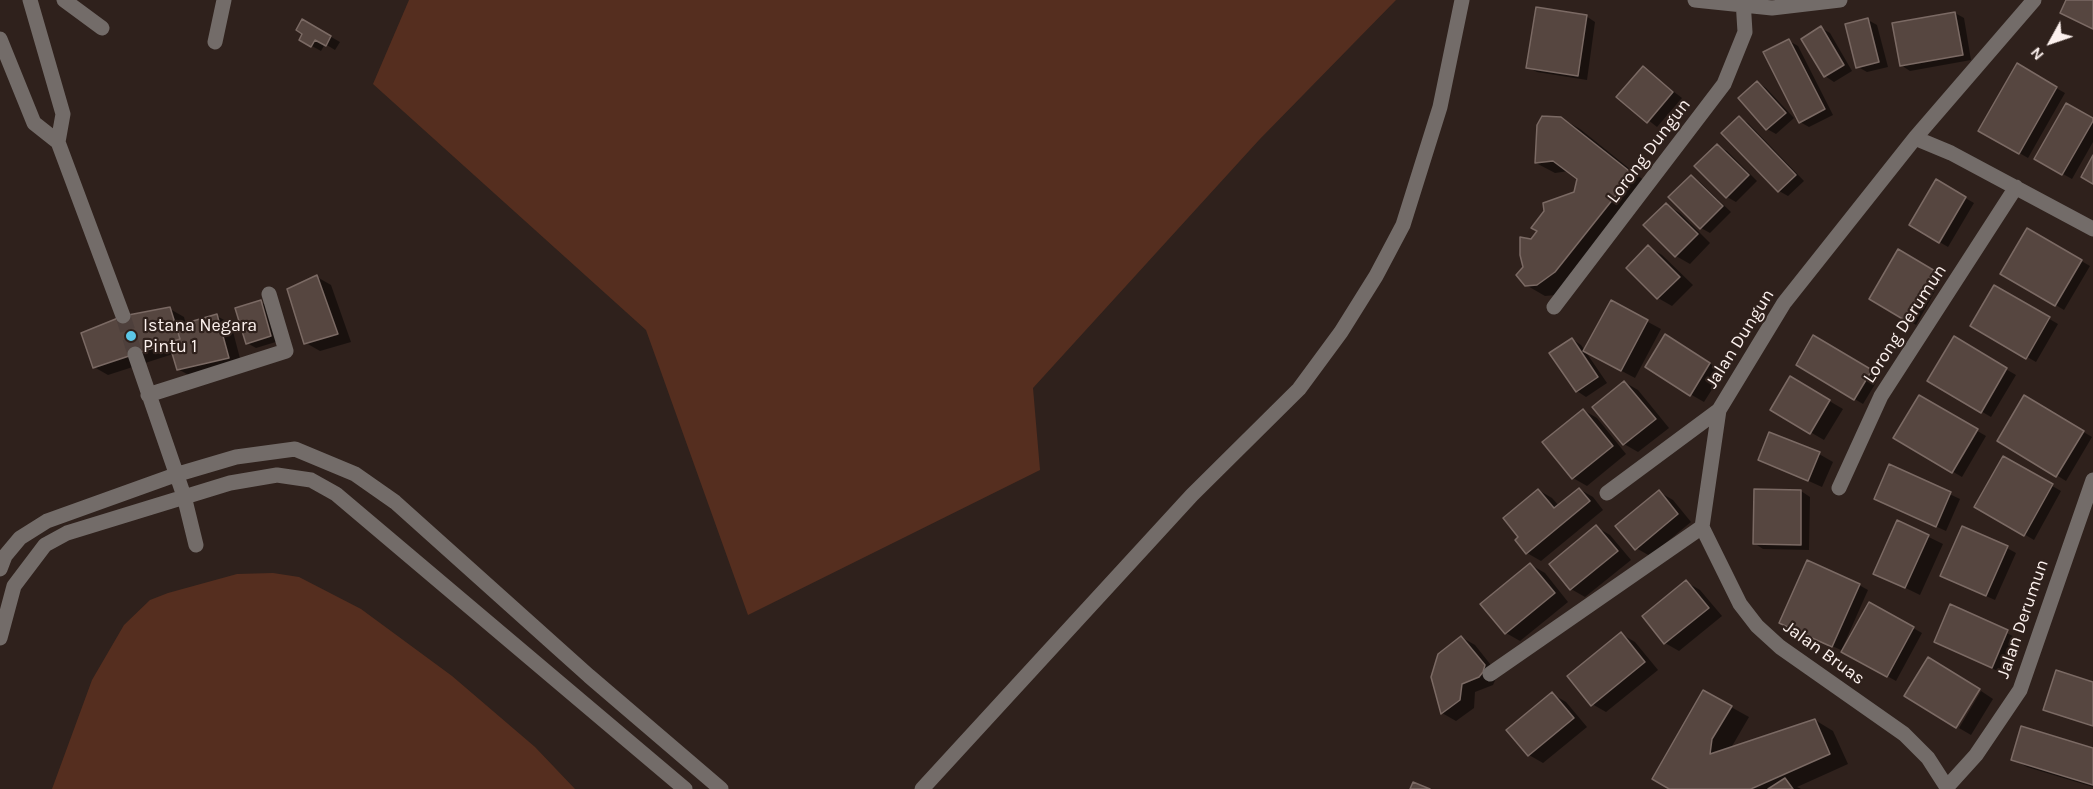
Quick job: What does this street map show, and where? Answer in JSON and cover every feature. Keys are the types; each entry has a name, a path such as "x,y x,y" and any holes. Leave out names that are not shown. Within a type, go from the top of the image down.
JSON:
{"street":[{"path":"30,0 63,114 58,142 123,316"},
{"path":"64,0 102,28"},
{"path":"215,42 224,0"},
{"path":"922,789 1192,495 1299,389 1341,332 1376,276 1403,225 1440,107 1462,0"},
{"path":"1695,0 1744,3 1772,8 1840,0"},
{"name":"Jalan Dungun","path":"1702,527 1719,410 1784,303 1916,138 2034,0"},
{"name":"Lorong Dungun","path":"1554,307 1724,84 1745,32 1744,3"},
{"path":"0,39 34,123 58,142"},
{"path":"1916,138 2016,187 2093,229"},
{"name":"Lorong Derumun","path":"1839,488 1881,396 2016,187"},
{"path":"148,396 286,351 268,294"},
{"path":"135,354 184,496 196,545"},
{"path":"1607,493 1719,410"},
{"path":"0,568 5,556 20,538 47,521 175,475 236,457 295,449 355,474 395,502 589,676 721,789"},
{"path":"0,638 14,586 45,545 67,533 230,483 277,475 311,480 336,494 685,789"},
{"name":"Jalan Derumun","path":"1948,788 1976,755 2020,690 2093,480"},
{"path":"1490,674 1702,527"},
{"name":"Jalan Bruas","path":"1702,527 1740,604 1757,626 1780,647 1904,734 1928,758 1948,788"}],"shaded area":[{"path":"409,0 1396,0 1259,140 1033,388 1040,470 748,615 646,330 373,84"},
{"path":"273,573 299,577 361,609 452,676 535,747 575,789 52,789 92,680 124,625 150,600 168,593 237,574"}],"building":[{"path":"2066,0 2093,0 2093,29 2060,13"},
{"path":"1536,7 1587,15 1578,76 1526,68"},
{"path":"1955,12 1963,55 1900,66 1892,23"},
{"path":"1868,18 1879,62 1856,68 1845,24"},
{"path":"302,19 331,36 326,46 315,40 311,47 299,40 302,34 296,30"},
{"path":"1821,26 1844,65 1824,77 1801,39"},
{"path":"1789,39 1825,109 1799,123 1763,52"},
{"path":"2017,63 2057,87 2019,154 1978,131"},
{"path":"1643,66 1673,92 1647,123 1616,97"},
{"path":"1757,81 1786,113 1766,130 1738,98"},
{"path":"2066,103 2093,118 2093,121 2062,175 2034,159"},
{"path":"1542,116 1561,117 1633,174 1555,272 1537,285 1525,286 1516,275 1523,267 1520,237 1531,239 1537,231 1531,228 1544,211 1543,203 1574,192 1577,179 1553,161 1535,163 1537,125"},
{"path":"1739,116 1796,175 1778,192 1721,133"},
{"path":"1717,144 1749,175 1726,198 1694,166"},
{"path":"2093,155 2093,184 2081,177"},
{"path":"1691,175 1723,206 1700,229 1668,197"},
{"path":"1936,179 1966,197 1939,243 1909,225"},
{"path":"1666,203 1698,234 1675,257 1643,225"},
{"path":"2027,228 2082,260 2055,306 2000,274"},
{"path":"1648,245 1680,277 1657,299 1626,268"},
{"path":"1898,249 1935,271 1906,321 1869,299"},
{"path":"317,275 338,334 304,344 287,289"},
{"path":"1994,285 2050,317 2026,359 1970,326"},
{"path":"261,300 271,336 246,344 235,308"},
{"path":"1611,300 1648,320 1621,371 1583,351"},
{"name":"Istana Negara Pintu 1","path":"170,307 180,339 93,368 81,333 123,316"},
{"path":"217,314 229,358 177,370 169,343 180,339 176,326"},
{"path":"1665,334 1710,363 1690,396 1645,367"},
{"path":"1813,335 1872,370 1854,400 1796,365"},
{"path":"1954,336 2007,368 1981,413 1927,381"},
{"path":"1572,338 1598,377 1576,392 1549,353"},
{"path":"1790,376 1830,400 1810,434 1770,410"},
{"path":"1624,381 1656,419 1623,445 1592,407"},
{"path":"1919,395 1978,429 1952,473 1893,438"},
{"path":"2024,395 2084,431 2056,477 1997,441"},
{"path":"1583,409 1613,446 1572,479 1542,442"},
{"path":"1769,432 1820,452 1808,481 1758,460"},
{"path":"2003,456 2053,484 2024,536 1974,507"},
{"path":"1889,464 1951,492 1936,527 1874,499"},
{"path":"1579,488 1590,501 1526,554 1515,540 1518,537 1503,518 1538,489 1554,508"},
{"path":"1754,489 1801,490 1801,545 1753,544"},
{"path":"1659,490 1678,514 1635,550 1615,526"},
{"path":"1897,520 1929,535 1905,588 1873,574"},
{"path":"1596,525 1618,551 1570,590 1549,564"},
{"path":"1962,526 2008,546 1986,596 1940,576"},
{"path":"1807,560 1860,584 1832,647 1779,623"},
{"path":"1530,563 1555,593 1505,634 1480,604"},
{"path":"1686,580 1709,608 1664,644 1642,616"},
{"path":"1869,602 1914,627 1887,677 1841,652"},
{"path":"1950,604 2008,630 1992,668 1934,642"},
{"path":"1621,632 1645,662 1591,706 1567,676"},
{"path":"1461,636 1485,665 1479,677 1462,684 1460,700 1441,714 1431,677 1438,654"},
{"path":"1928,657 1980,689 1956,728 1904,696"},
{"path":"2056,670 2093,682 2093,726 2043,710"},
{"path":"1703,690 1732,706 1712,739 1710,754 1815,719 1830,754 1751,789 1669,789 1652,779"},
{"path":"1552,692 1574,718 1528,756 1506,730"},
{"path":"2021,726 2093,748 2093,785 2011,760"},
{"path":"1785,778 1793,789 1768,789"},
{"path":"1413,782 1430,789 1410,789"}],"tunnel":[{"path":"123,316 135,354"}],"place":[{"name":"Istana Negara Pintu 1","path":"131,336"}]}
